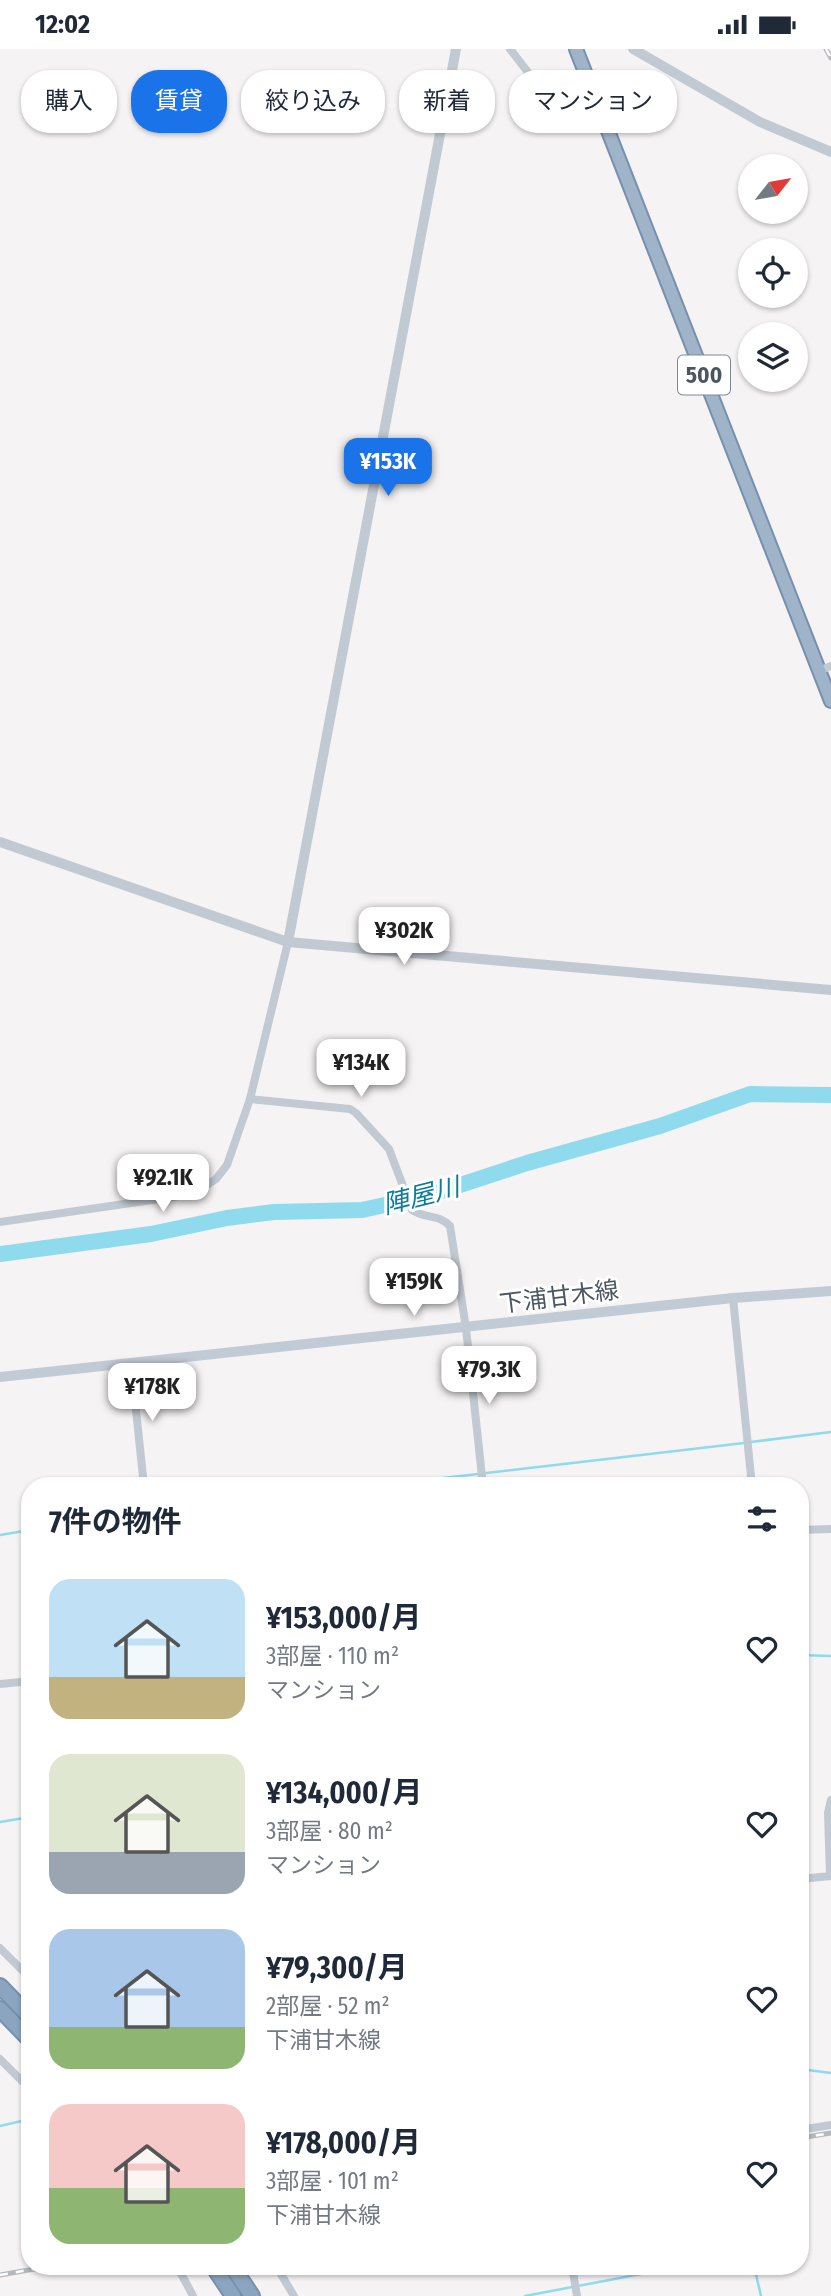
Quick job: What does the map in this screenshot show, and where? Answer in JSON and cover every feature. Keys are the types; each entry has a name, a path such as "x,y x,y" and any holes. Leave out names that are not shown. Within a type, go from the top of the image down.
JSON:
{"highway":[{"name":"500","path":"576,49 583,70"},
{"name":"500","path":"607,133 825,668 831,701"},
{"path":"0,1986 21,2008"},
{"path":"0,2009 21,2031"},
{"path":"219,2275 233,2296"},
{"path":"238,2275 252,2296"}],"main road":[{"name":"下浦甘木線","path":"0,1377 733,1298 831,1291"}],"street":[{"path":"0,1222 193,1194 216,1179 227,1165 250,1099 288,942 456,49"},
{"path":"510,49 526,70"},
{"path":"633,49 760,122 831,152"},
{"path":"0,842 288,942 831,990"},
{"path":"250,1099 350,1109 389,1150 412,1210 421,1216 440,1217 450,1226 466,1328 482,1477"},
{"path":"733,1298 751,1477"},
{"path":"131,1363 143,1477"},
{"path":"809,1530 831,1529"},
{"path":"0,1684 21,1682"},
{"path":"809,1878 831,1876 828,1814 831,1800"},
{"path":"0,1948 21,1969"},
{"path":"0,2059 21,2080"},
{"path":"809,2129 831,2125"},
{"path":"182,2275 193,2296"},
{"path":"282,2275 295,2296"},
{"path":"573,2275 576,2296"}],"waterway":[{"name":"陣屋川","path":"0,1254 151,1234 227,1218 274,1212 362,1210 430,1195 527,1163 660,1126 750,1094 831,1095"},
{"path":"751,1442 831,1432"},
{"path":"451,1477 744,1443"},
{"path":"0,1535 21,1532"},
{"path":"809,1655 831,1656"},
{"path":"0,1822 21,1818"},
{"path":"809,2070 831,2073"},
{"path":"0,2126 21,2121"},
{"path":"525,2296 636,2275"},
{"path":"756,2275 761,2296"}],"railway":[{"path":"826,49 831,58"},
{"path":"809,2137 831,2133"},
{"path":"0,2275 21,2271"}]}
